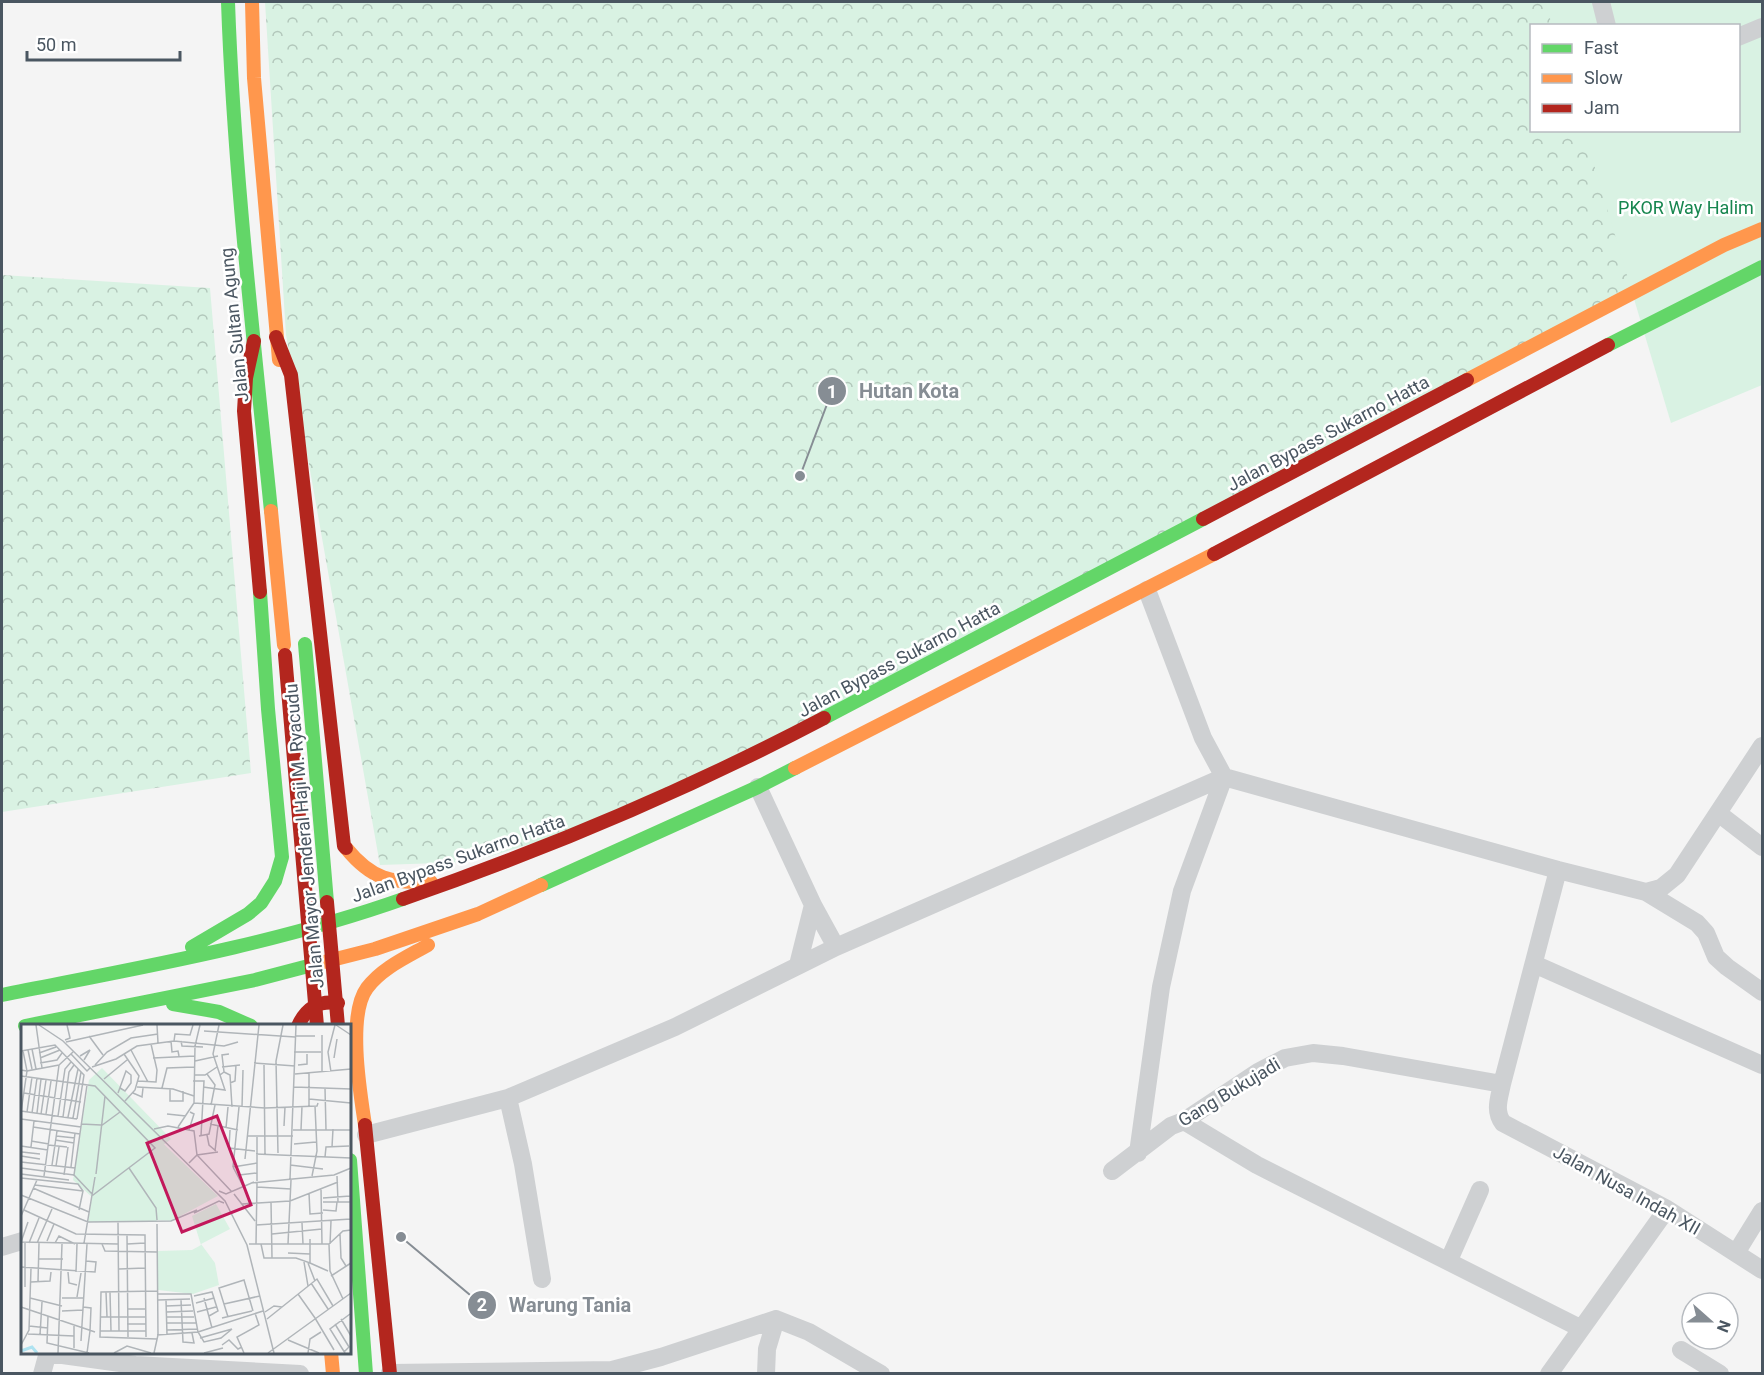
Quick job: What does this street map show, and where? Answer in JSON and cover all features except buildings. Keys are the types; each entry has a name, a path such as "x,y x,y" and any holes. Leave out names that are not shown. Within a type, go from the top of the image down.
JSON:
{"main road":[{"name":"Jalan Sultan Agung","path":"228,2 231,87 284,645"},
{"path":"252,2 254,78 297,549"},
{"name":"Jalan Bypass Sukarno Hatta","path":"35,1024 255,980 375,949 478,914 758,787 1048,621 1713,250 1762,229"},
{"name":"Jalan Bypass Sukarno Hatta","path":"2,995 247,945 335,921 451,881 596,826 1048,621 1148,590 1606,346 1762,267"},
{"path":"276,337 291,375 345,871"},
{"path":"161,963 219,932 255,908 271,889 282,857 244,411 246,378 254,341"},
{"name":"Jalan Mayor Jenderal Haji M. Ryacudu","path":"304,638 338,1024"},
{"name":"Jalan Mayor Jenderal Haji M. Ryacudu","path":"284,645 317,1024"},
{"path":"344,846 357,864 381,879 411,883 451,881"},
{"path":"282,857 294,882 306,894 323,896 338,888"},
{"path":"390,1373 366,1135 357,1028 358,1007 370,983 390,968 478,914"},
{"path":"299,1024 304,1014 312,1006 331,1001 346,1009 357,1028"},
{"path":"141,1003 207,1009 247,1024"},
{"path":"351,1172 366,1374"},
{"path":"331,1354 333,1374"},
{"path":"343,1354 345,1374"}],"street":[{"path":"1601,2 1606,24"},
{"path":"1740,36 1762,27"},
{"path":"1138,1153 1161,987 1182,891 1224,777 1203,738 1148,590"},
{"path":"1646,892 1661,888 1677,875 1762,746"},
{"path":"366,1135 508,1098 675,1027 836,947 1224,777 1558,870 1646,892 1697,923 1706,933 1716,957 1762,992"},
{"path":"758,787 813,905 836,947"},
{"path":"1718,813 1762,847"},
{"path":"1502,1084 1558,870"},
{"path":"798,965 813,905"},
{"path":"1534,964 1762,1065"},
{"name":"Gang Bukujadi","path":"1112,1171 1171,1126 1184,1121 1258,1072 1285,1058 1312,1053 1343,1056 1502,1084"},
{"name":"Jalan Nusa Indah XII","path":"1502,1084 1497,1109 1498,1116 1503,1123 1667,1209 1762,1270"},
{"path":"508,1098 524,1164 542,1279"},
{"path":"1184,1121 1257,1165 1580,1328"},
{"path":"1449,1260 1480,1190"},
{"path":"1549,1374 1667,1209"},
{"path":"1736,1253 1762,1211"},
{"path":"2,1247 21,1241"},
{"path":"390,1373 612,1372 776,1319 809,1332 881,1374"},
{"path":"766,1374 767,1349 776,1319"},
{"path":"1683,1351 1720,1374"},
{"path":"42,1374 48,1354"},
{"path":"55,1354 135,1365 300,1374"}],"green space":[{"path":"265,2 1605,2 1612,24 1530,24 1530,132 1740,132 1740,25 1762,13 1762,231 629,814 471,862 380,865 286,335"},
{"name":"PKOR Way Halim","path":"1545,2 1762,2 1762,385 1671,423 1584,132 1740,132 1740,24 1552,24"},
{"path":"2,275 210,288 251,773 2,812"}],"traffic: fast":[{"path":"228,2 240,193 271,511"},
{"path":"1608,345 1762,267"},
{"path":"824,718 1203,519"},
{"path":"192,947 248,914 261,903 275,881 282,857 260,592"},
{"path":"305,644 327,902"},
{"path":"541,885 795,768"},
{"path":"2,995 154,965 255,942 304,930 403,899"},
{"path":"35,1024 255,980 316,964"},
{"path":"173,1004 219,1012 246,1024"},
{"path":"351,1173 366,1374"}],"traffic: slow":[{"path":"252,2 254,78 279,360"},
{"path":"1467,380 1724,245 1762,229"},
{"path":"271,511 284,645"},
{"path":"795,768 1214,554"},
{"path":"346,848 365,867 383,877 404,882 431,882"},
{"path":"316,964 375,949 478,914 541,885"},
{"path":"365,1125 356,1035 361,1000 367,988 380,975 395,963 428,945"},
{"path":"331,1354 333,1374"}],"traffic: jam":[{"path":"276,337 291,375 346,848"},
{"path":"254,341 246,378 244,411 260,592"},
{"path":"1214,554 1608,345"},
{"path":"1203,519 1467,380"},
{"path":"285,655 317,1024"},
{"path":"403,899 511,860 617,816 722,769 824,718"},
{"path":"327,902 338,1024"},
{"path":"299,1024 313,1007 324,1003 338,1003"},
{"path":"365,1125 390,1374"}],"place":[{"name":"Hutan Kota","path":"800,476"},
{"name":"Warung Tania","path":"401,1237"}]}
